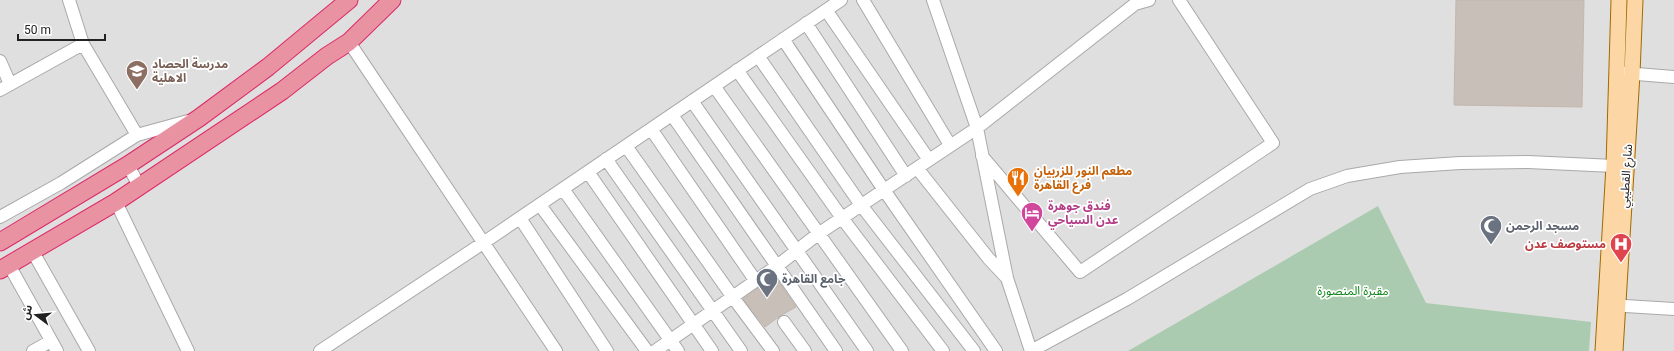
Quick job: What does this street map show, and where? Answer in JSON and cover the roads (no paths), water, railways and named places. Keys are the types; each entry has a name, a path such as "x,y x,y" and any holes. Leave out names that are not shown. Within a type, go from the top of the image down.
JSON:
{"highway":[{"path":"0,242 128,165 199,118 268,67 349,0"},
{"path":"4,268 116,202 282,91 327,56 349,42 392,0"}],"main road":[{"name":"شارع القطيبي","path":"1615,351 1612,305 1619,0"},
{"name":"شارع القطيبي","path":"1603,351 1612,305 1632,74 1635,0"}],"street":[{"path":"69,0 83,44 137,135"},
{"path":"320,351 540,205 841,0"},
{"path":"863,0 950,145"},
{"path":"932,0 977,128 1007,278 1031,351 1127,299 1310,189 1347,176 1400,167 1460,163 1528,162 1614,166"},
{"path":"655,351 777,266 818,234 977,128 1135,4 1149,0"},
{"path":"982,156 1080,272 1273,143 1180,0"},
{"path":"826,10 929,160"},
{"path":"806,23 906,176"},
{"path":"783,39 884,190 996,351"},
{"path":"349,42 556,351"},
{"path":"0,61 5,87 83,44"},
{"path":"758,56 861,205 974,351"},
{"path":"737,70 842,218 943,351"},
{"path":"1617,73 1674,77"},
{"path":"714,86 902,351"},
{"path":"692,101 867,351"},
{"path":"672,114 836,351"},
{"path":"0,217 61,183 137,135 199,118"},
{"path":"651,129 756,280"},
{"path":"626,146 732,296 773,351"},
{"path":"606,160 741,351"},
{"path":"128,165 139,186"},
{"path":"917,168 989,259 1007,278"},
{"path":"588,172 712,351"},
{"path":"563,189 678,351"},
{"path":"116,202 188,351"},
{"path":"540,205 647,351"},
{"path":"520,218 608,351"},
{"path":"33,252 89,351"},
{"path":"4,268 54,346 33,351"},
{"path":"1612,305 1674,309"},
{"path":"784,322 805,351"}],"place":[{"name":"مدرسة الحصاد الاهلية","path":"137,90"},
{"name":"مطعم النور للزربيان فرع القاهرة","path":"1018,198"},
{"name":"فندق جوهرة عدن السياحي","path":"1032,232"},
{"name":"مسجد الرحمن","path":"1491,246"},
{"name":"مستوصف عدن","path":"1621,264"},
{"name":"جامع القاهرة","path":"767,298"}],"park label":[{"name":"مقبرة المنصورة","path":"1353,291"}]}
